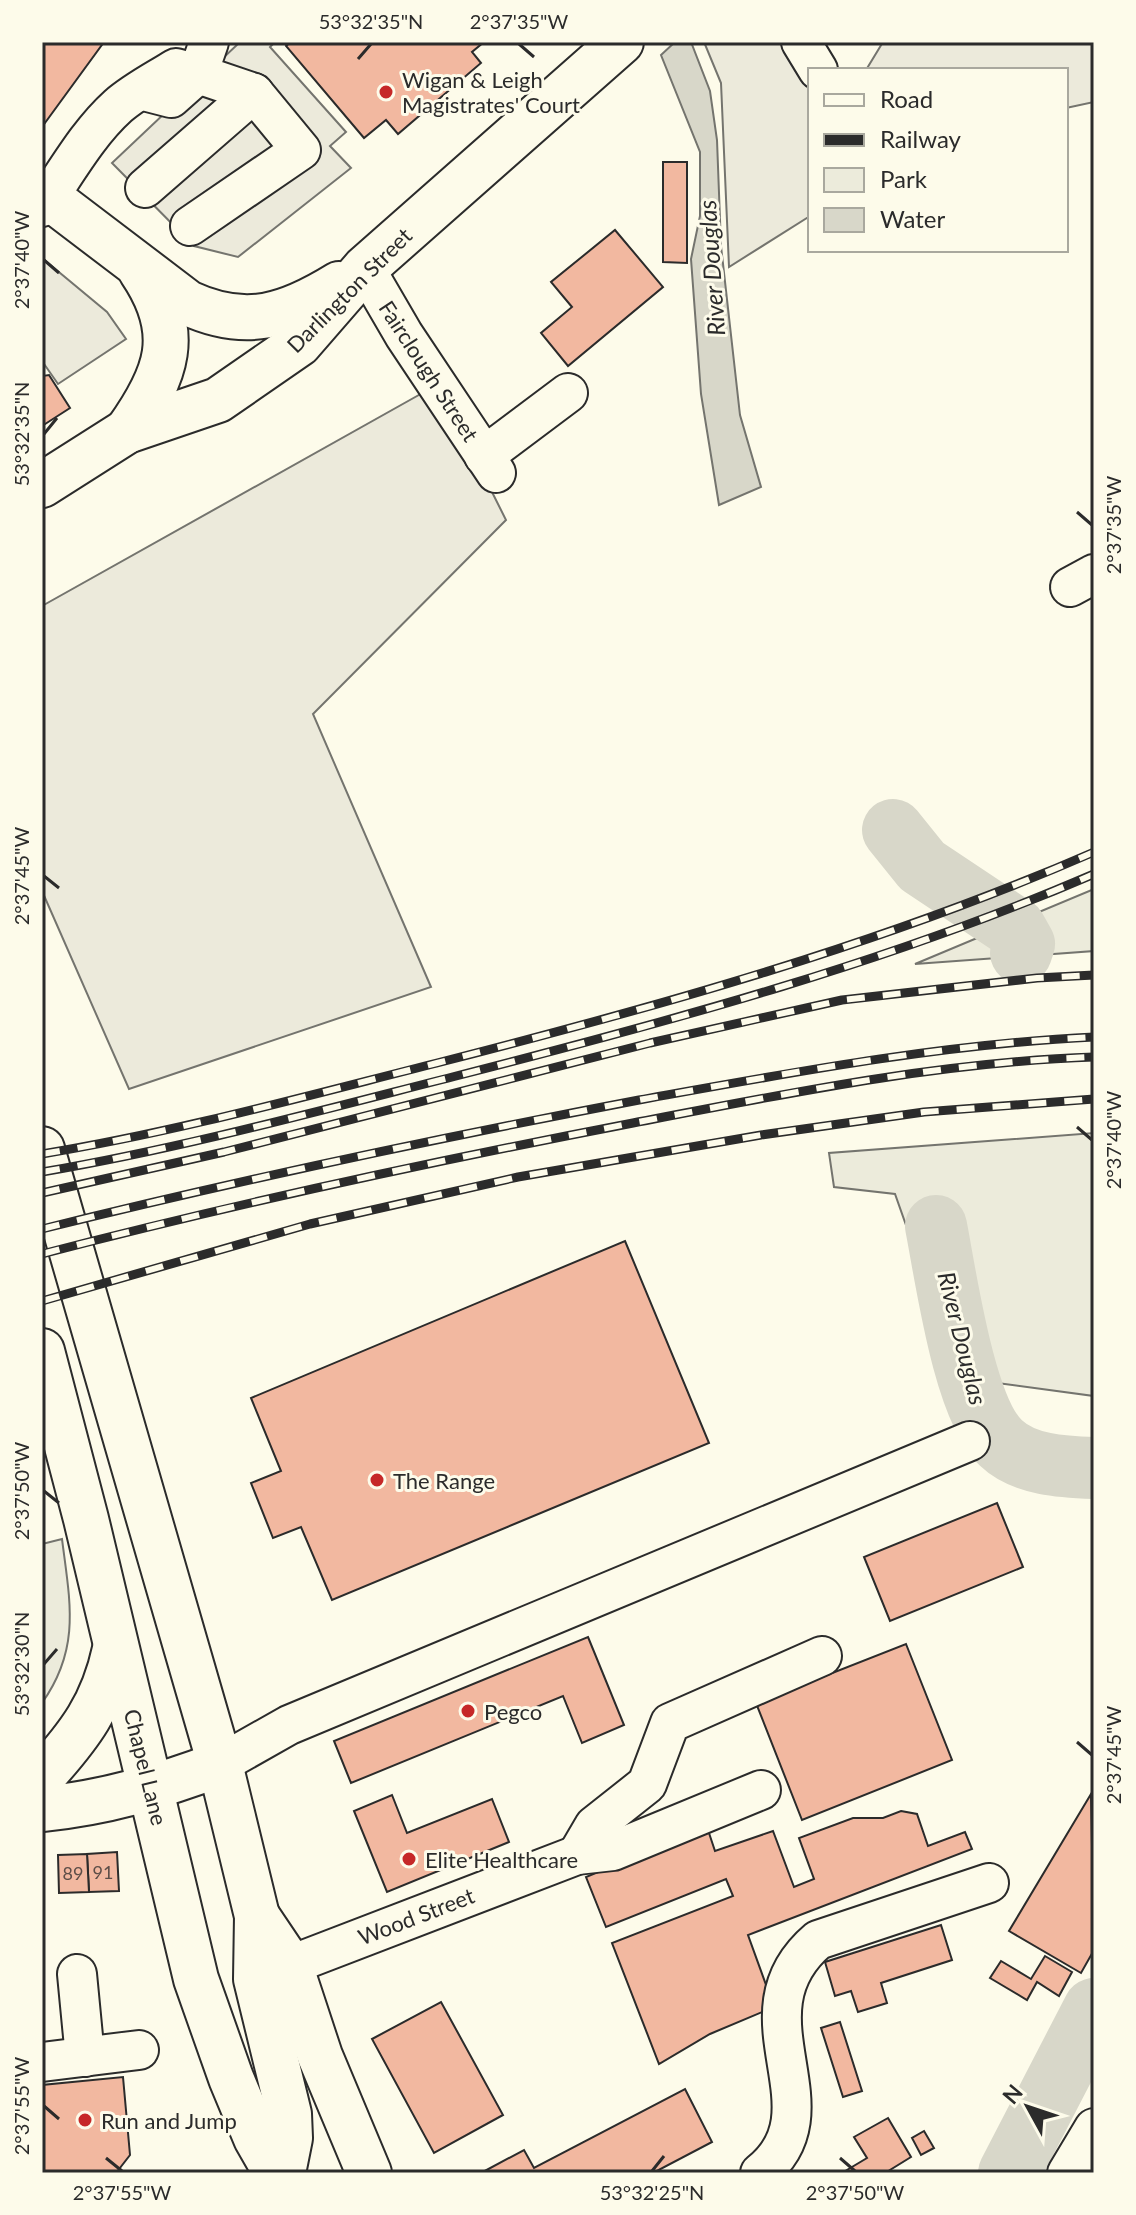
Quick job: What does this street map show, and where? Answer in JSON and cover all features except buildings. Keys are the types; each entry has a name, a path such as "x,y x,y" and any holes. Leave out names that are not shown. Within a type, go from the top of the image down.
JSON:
{"highway":[{"name":"Darlington Street","path":"42,485 127,431 218,400 299,344 365,268 621,42"},
{"path":"44,199 133,259 188,303 233,319 282,312 314,300 365,268"},
{"path":"127,431 152,396 167,353 161,308 133,259"},
{"path":"42,1149 220,1764 273,1972 289,2114 290,2138 283,2173"},
{"name":"Chapel Lane","path":"42,1351 208,2018 256,2138 276,2173"},
{"path":"42,1777 72,1743 98,1706 115,1648"},
{"path":"42,1809 96,1804 152,1789 220,1764"},
{"path":"273,1972 320,2056 369,2173"}],"street":[{"path":"44,199 118,106 176,68 204,58 254,93 301,150 190,226"},
{"path":"145,188 254,93"},
{"name":"Fairclough Street","path":"365,268 404,335 490,464 568,393"},
{"path":"220,1764 289,1725 970,1441"},
{"path":"577,1855 594,1826 647,1784 670,1723 822,1656"},
{"name":"Wood Street","path":"273,1972 577,1855 613,1851 761,1790"},
{"path":"760,2173 779,2154 793,2120 780,2013 791,1970 818,1940 989,1883"},
{"path":"77,1974 85,2057"},
{"path":"42,2062 139,2050"},
{"path":"1067,2173 1094,2128"}],"green space":[{"path":"1094,889 1094,951 915,964"},
{"path":"1094,1133 1094,1396 960,1378 895,1194 834,1187 829,1153"},
{"path":"62,1539 68,1583 68,1644 63,1663 42,1703 42,1544"}],"shaded area":[{"path":"240,42 275,42 270,47 346,132 330,146 351,168 238,257 194,246 112,163"},
{"path":"704,42 790,42 808,71 808,217 729,267 721,83"},
{"path":"883,42 1094,42 1094,102 1068,108 1068,68 867,68"},
{"path":"42,258 107,312 126,339 58,384 42,361"},
{"path":"426,391 489,486 506,520 313,714 431,987 129,1089 42,891 42,606"}],"water":[{"path":"675,42 691,42 710,91 717,140 721,246 740,415 761,487 719,505 701,394 691,259 700,216 700,152 661,55"}],"waterway":[{"name":"River Douglas","path":"893,830 922,866 1015,928 1024,944 1021,953"},
{"name":"River Douglas","path":"936,1226 958,1341 988,1426 1001,1443 1021,1456 1057,1465 1094,1468"},
{"name":"River Douglas","path":"1009,2173 1094,2009"}],"railway":[{"path":"42,1154 241,1113 687,995 770,971 934,916 1094,852"},
{"path":"42,1172 252,1128 701,1010 939,935 1094,874"},
{"path":"42,1193 224,1152 650,1043 842,1000 1037,978 1094,975"},
{"path":"42,1229 339,1160 639,1100 923,1053 1094,1037"},
{"path":"42,1254 336,1184 747,1101 920,1072 1094,1057"},
{"path":"42,1301 310,1224 518,1177 761,1135 924,1112 1094,1099"}],"place":[{"name":"Wigan & Leigh Magistrates' Court","path":"386,92"},
{"name":"The Range","path":"377,1480"},
{"name":"Pegco","path":"468,1711"},
{"name":"Elite Healthcare","path":"409,1859"},
{"name":"Run and Jump","path":"85,2120"}]}
